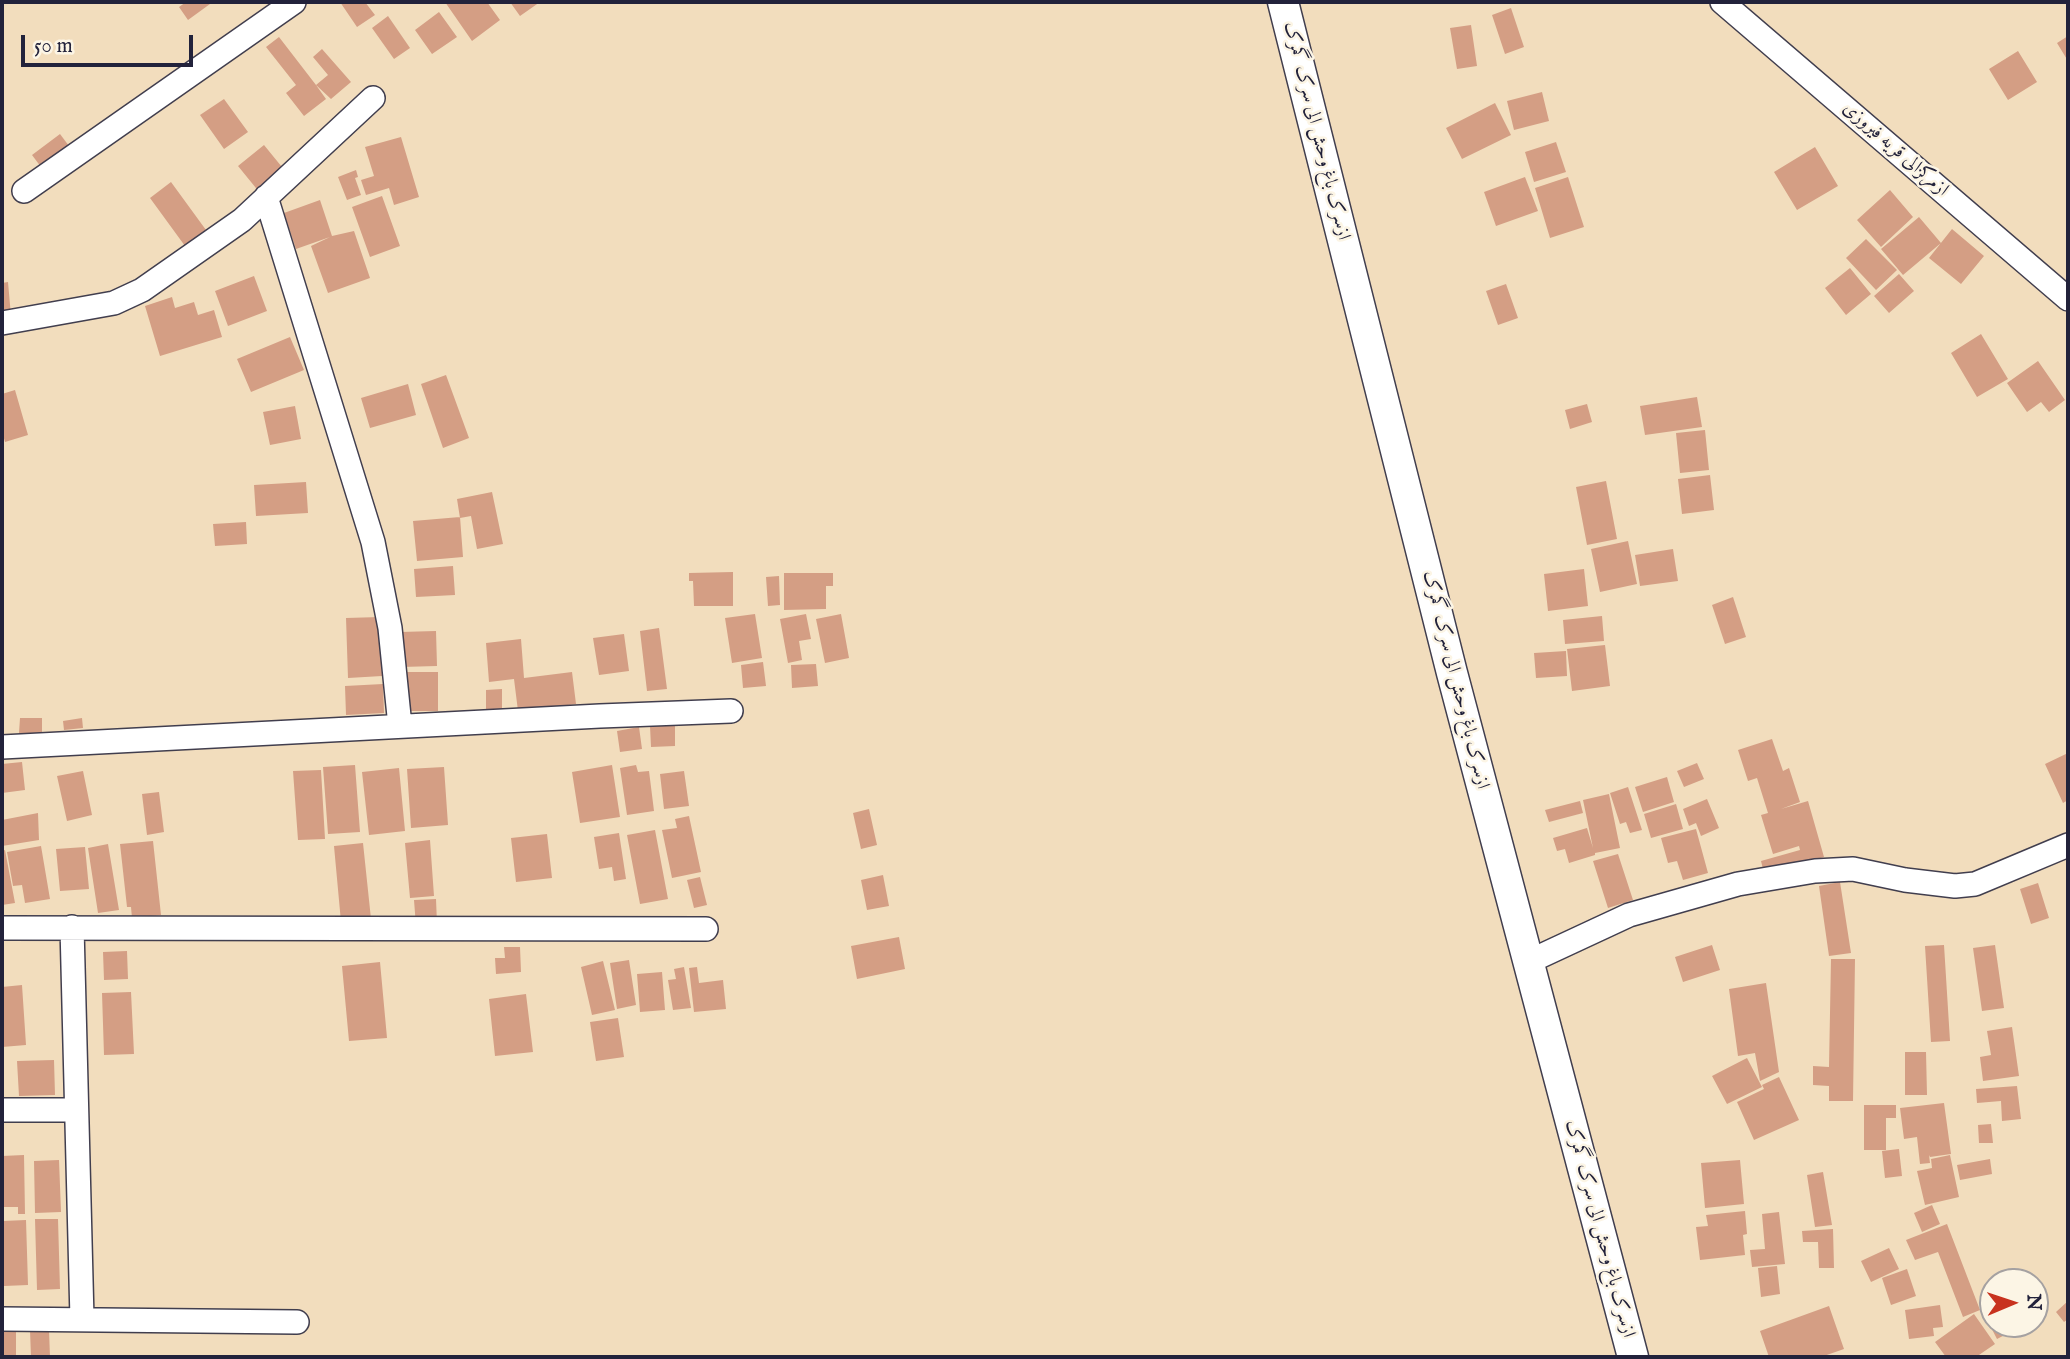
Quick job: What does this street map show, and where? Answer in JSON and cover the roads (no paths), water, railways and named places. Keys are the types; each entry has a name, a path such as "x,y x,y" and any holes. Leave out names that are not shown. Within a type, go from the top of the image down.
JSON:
{"main road":[{"name":"ازسرک باغ وحش الی سرک گمرک","path":"1283,2 1452,673 1633,1357"}],"street":[{"path":"24,191 295,2"},
{"name":"ازمرکزالی قریه فیروزی","path":"1722,2 2068,299"},
{"path":"2,323 114,303 142,290 242,220 373,98"},
{"path":"266,197 373,542 390,628 400,726"},
{"path":"2,747 731,711"},
{"path":"1528,962 1629,915 1738,884 1815,871 1853,869 1905,880 1955,886 1975,884 2068,845"},
{"path":"72,927 82,1319"},
{"path":"2,928 706,929"},
{"path":"2,1110 76,1110"},
{"path":"2,1319 296,1322"}]}
